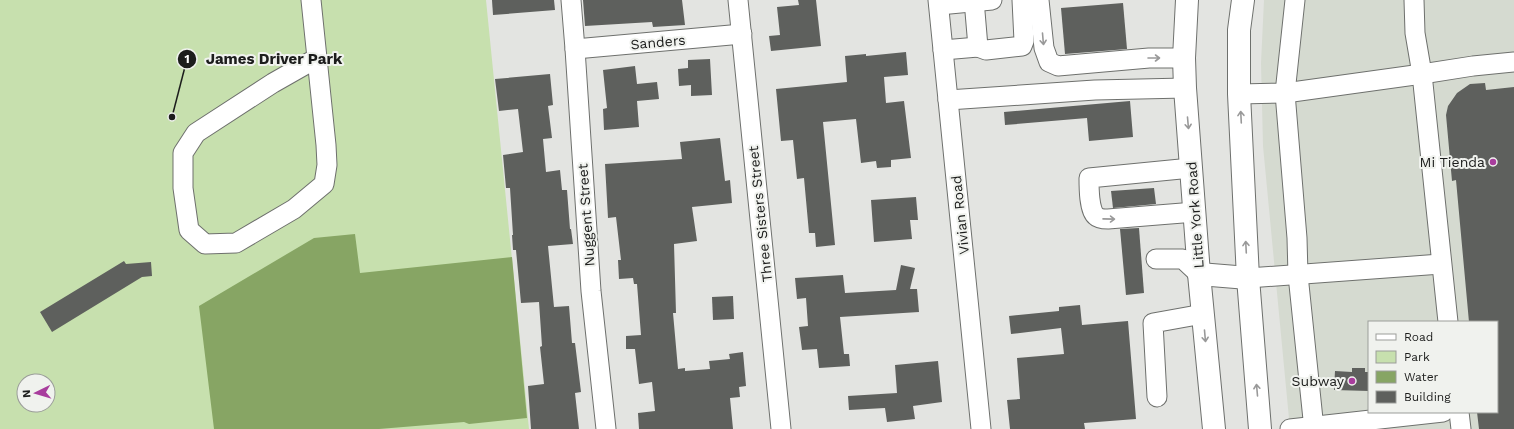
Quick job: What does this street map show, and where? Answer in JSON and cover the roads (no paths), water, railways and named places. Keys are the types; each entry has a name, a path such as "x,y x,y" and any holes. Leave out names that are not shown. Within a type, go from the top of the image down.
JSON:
{"main road":[{"name":"Little York Road","path":"1187,0 1184,58 1185,88 1199,274 1214,429"},
{"path":"1243,0 1240,30 1240,94 1248,278 1260,429"},
{"path":"1199,274 1248,278"}],"street":[{"path":"311,0 317,58 328,165 324,184 294,209 236,243 205,244 189,230 183,188 183,153 196,133 273,83 317,58"},
{"name":"Nuggent Street","path":"571,0 592,291 606,429"},
{"name":"Three Sisters Street","path":"738,0 781,429"},
{"path":"939,2 980,0 978,47"},
{"path":"943,50 978,47 986,50 1022,46 1024,41 1022,0"},
{"path":"1039,0 1044,48 1049,62 1058,66 1149,58 1184,58"},
{"path":"1295,0 1285,92 1296,224 1298,275 1314,428"},
{"path":"1414,0 1415,33 1422,74 1448,321"},
{"name":"Vivian Road","path":"939,2 981,429"},
{"name":"Sanders","path":"575,49 742,34"},
{"path":"1240,94 1285,92 1473,66 1514,62"},
{"path":"948,100 1094,90 1185,88"},
{"path":"1191,168 1088,178 1092,211 1095,216 1100,218 1108,219 1195,212"},
{"path":"1156,259 1183,259 1199,274"},
{"path":"1248,278 1441,264"},
{"path":"1157,396 1153,323 1203,314"},
{"path":"1290,429 1314,428 1435,413"},
{"path":"1459,413 1461,429"}],"water":[{"path":"355,234 360,273 512,257 527,418 469,424 464,422 379,429 214,429 199,306 314,238"}],"place":[{"name":"James Driver Park","path":"172,117"},
{"name":"Mi Tienda","path":"1493,162"},
{"name":"Subway","path":"1352,381"}]}
